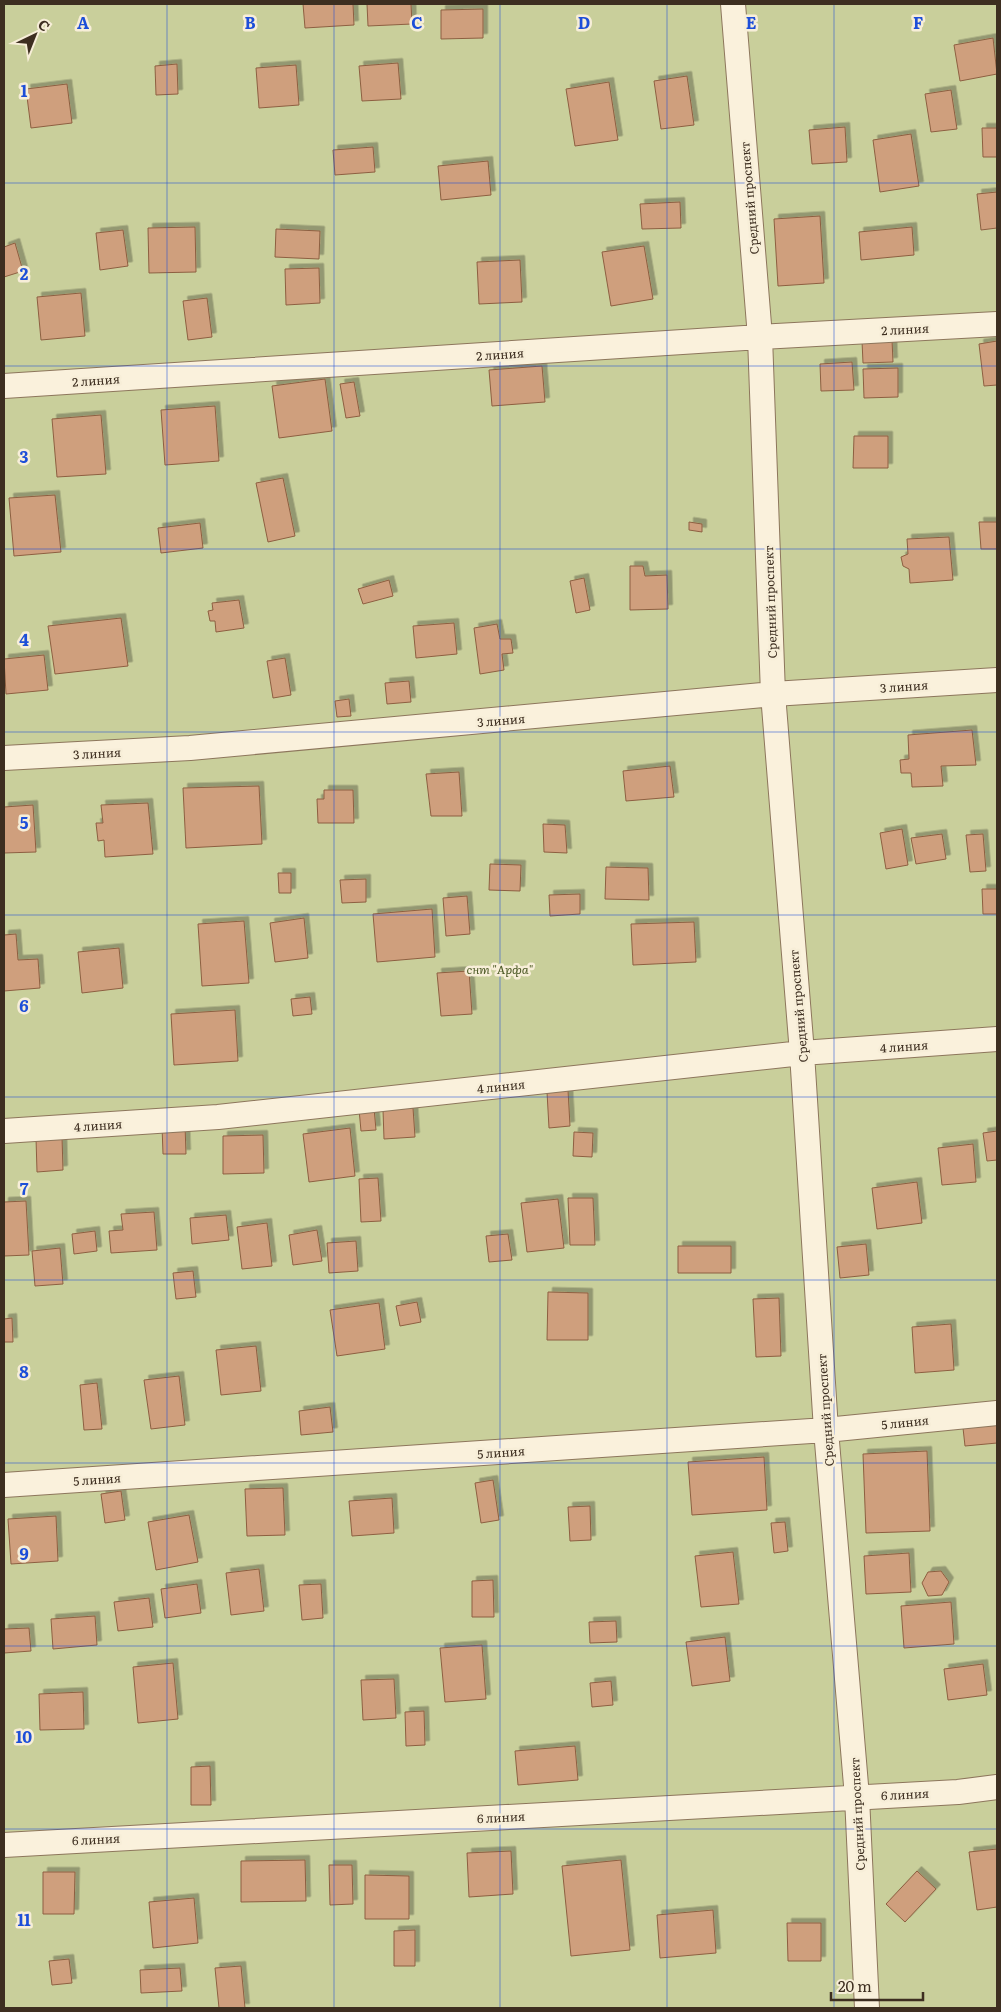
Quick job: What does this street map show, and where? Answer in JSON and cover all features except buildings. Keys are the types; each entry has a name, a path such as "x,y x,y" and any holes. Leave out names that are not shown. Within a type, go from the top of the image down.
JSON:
{"street":[{"name":"Средний проспект","path":"733,4 760,337 773,694 802,1053 826,1430 857,1797 867,2008"},
{"name":"2 линия","path":"4,386 760,337 997,324"},
{"name":"3 линия","path":"4,758 190,748 773,694 997,680"},
{"name":"4 линия","path":"4,1131 218,1117 802,1053 997,1040"},
{"name":"5 линия","path":"4,1485 826,1430 997,1413"},
{"name":"6 линия","path":"4,1845 958,1792 997,1787"}],"green space":[{"name":"снт \"Арфа\"","path":"4,4 997,4 997,2008 4,2008"}]}
